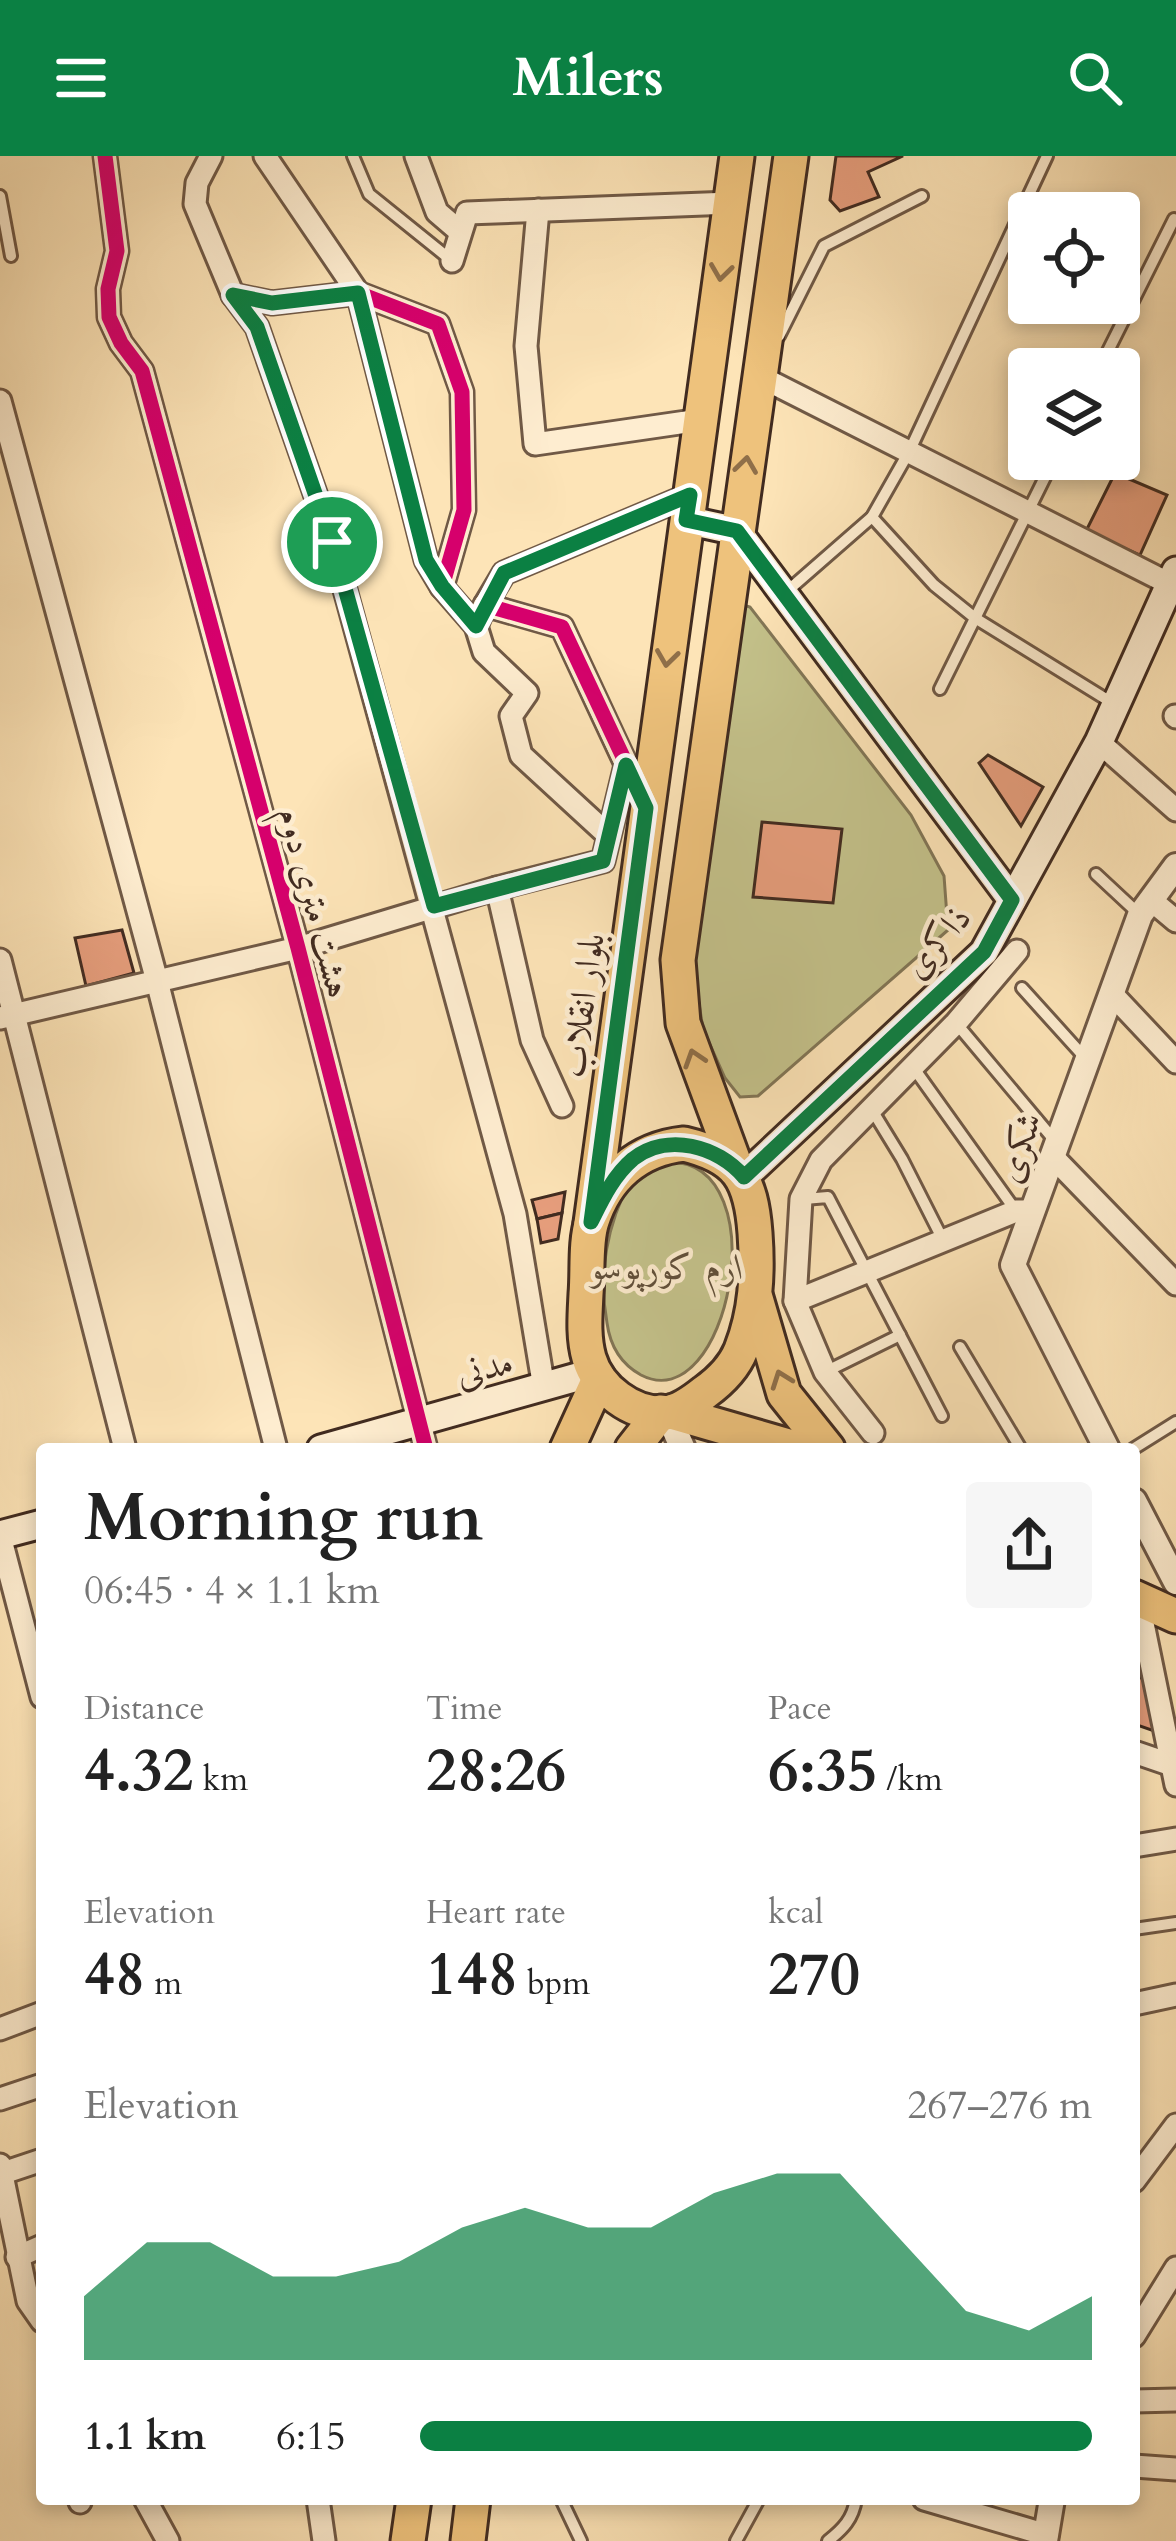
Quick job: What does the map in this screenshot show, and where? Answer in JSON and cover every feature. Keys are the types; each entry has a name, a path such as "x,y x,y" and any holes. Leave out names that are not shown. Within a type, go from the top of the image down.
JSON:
{"main road":[{"name":"بلوار انقلاب","path":"591,1222 737,156"},
{"path":"791,156 678,960 683,1023 754,1213 756,1298 784,1394 823,1443"},
{"path":"688,507 737,531 1012,900"},
{"name":"ذاکری","path":"740,1172 984,952 1100,742 1173,578"},
{"path":"740,1172 706,1149 683,1144 658,1147 635,1158 611,1183 591,1222 586,1338 597,1376 616,1398 639,1409 777,1443"},
{"path":"638,1443 666,1412 718,1383 740,1355 756,1298"},
{"path":"569,1443 597,1376"},
{"name":"مدنی","path":"368,1443 423,1436 544,1388 597,1376"},
{"path":"0,1535 36,1526"},
{"path":"1140,1600 1176,1616"},
{"path":"408,2541 413,2505"},
{"path":"468,2541 472,2505"}],"street":[{"name":"هشت متری دوم","path":"105,156 117,251 108,289 110,316 121,343 142,371 298,948 423,1436"},
{"path":"211,156 197,183 195,204 233,295 257,327 332,542 515,1214 544,1388"},
{"path":"265,156 358,293 426,560 442,586 481,616 562,627 646,808"},
{"path":"421,157 437,212 458,230"},
{"path":"452,261 466,213 731,202"},
{"path":"538,211 526,346 535,444 700,420"},
{"path":"233,295 272,303 358,293 438,324 462,392 464,510 442,586"},
{"path":"759,376 1173,578"},
{"path":"0,401 157,981 274,1443"},
{"path":"608,835 521,755 512,716 527,693 484,652 481,616 504,573 688,507"},
{"path":"1100,742 1176,810"},
{"path":"7,1017 298,948 603,861 626,765"},
{"name":"شکری","path":"1104,1443 1013,1264 1024,1211 1054,1150 1111,993 1146,908 1176,866"},
{"path":"497,888 532,1040 562,1106"},
{"path":"1146,908 1176,921"},
{"path":"873,1433 825,1372 795,1301 801,1199 821,1160 956,1024 1016,951"},
{"path":"0,960 7,1017 123,1443"},
{"path":"1111,993 1176,1062"},
{"path":"1054,1150 1176,1284"},
{"path":"795,1301 1024,1211"},
{"path":"666,1412 680,1443"},
{"path":"1140,1513 1176,1582"},
{"path":"0,1535 36,1674"},
{"path":"1140,1617 1174,1775"},
{"path":"1140,1755 1174,1775"},
{"path":"1140,1845 1176,1840"},
{"path":"1140,2003 1176,1995"},
{"path":"0,2029 36,2015"},
{"path":"0,2099 36,2087"},
{"path":"1140,2173 1176,2125"},
{"path":"36,2161 1,2169 17,2257 28,2301 36,2312"},
{"path":"17,2257 36,2249"},
{"path":"1140,2326 1176,2268"},
{"path":"1140,2401 1176,2400"},
{"path":"1140,2466 1176,2469"},
{"path":"148,2505 168,2541"},
{"path":"318,2505 324,2541"},
{"path":"943,2505 1046,2538 1051,2505"}],"lane":[{"path":"353,156 369,194 452,261"},
{"path":"782,596 872,517 910,450 1047,156"},
{"path":"0,196 10,256"},
{"path":"759,376 824,246 922,196"},
{"path":"1110,348 1174,219"},
{"path":"940,689 1044,480"},
{"path":"872,517 934,585 975,618 1117,706"},
{"path":"1096,874 1146,908"},
{"path":"1022,988 1087,1060"},
{"path":"956,1024 1054,1150"},
{"path":"913,1067 1024,1211"},
{"path":"870,1108 944,1240"},
{"path":"801,1199 828,1197 942,1416"},
{"path":"825,1372 900,1335"},
{"path":"960,1347 1017,1443"},
{"path":"1140,1445 1176,1422"},
{"path":"1140,1928 1176,1923"},
{"path":"564,2505 581,2541"},
{"path":"736,2541 756,2505"},
{"path":"828,2541 844,2528 854,2505"}],"green space":[{"path":"743,605 750,607 911,815 944,876 948,930 758,1096 740,1097 725,1078 703,1029 693,965"},
{"name":"ارم کورپوسو","path":"670,1162 704,1173 724,1202 732,1242 729,1286 717,1328 698,1361 672,1379 641,1375 622,1360 604,1305 610,1231 623,1196 631,1180"}],"building":[{"path":"836,156 903,156 868,172 879,197 840,211 830,200"},
{"path":"1112,480 1132,480 1167,495 1140,555 1086,531"},
{"path":"988,755 1043,787 1021,826 979,763"},
{"path":"762,822 842,829 833,903 753,897"},
{"path":"122,930 134,973 86,986 75,938"},
{"path":"565,1192 562,1213 537,1219 532,1200"},
{"path":"562,1213 558,1239 541,1243 537,1219"},
{"path":"1140,1678 1149,1680 1160,1733 1140,1726"}],"cycle path":[{"path":"105,156 117,251 108,289 109,317 142,371 298,948 424,1443"},
{"path":"233,295 272,303 358,293 438,324 462,392 464,510 442,587 476,626 485,605 562,627 647,808"}],"route":[{"path":"358,293 426,560 476,626 504,573 690,495 686,520 737,531 1012,900 984,952 744,1177 706,1149 683,1144 658,1147 635,1158 611,1183 591,1222 646,808 626,765 603,861 434,906 332,542 257,327 233,295 272,303 358,293"}]}
